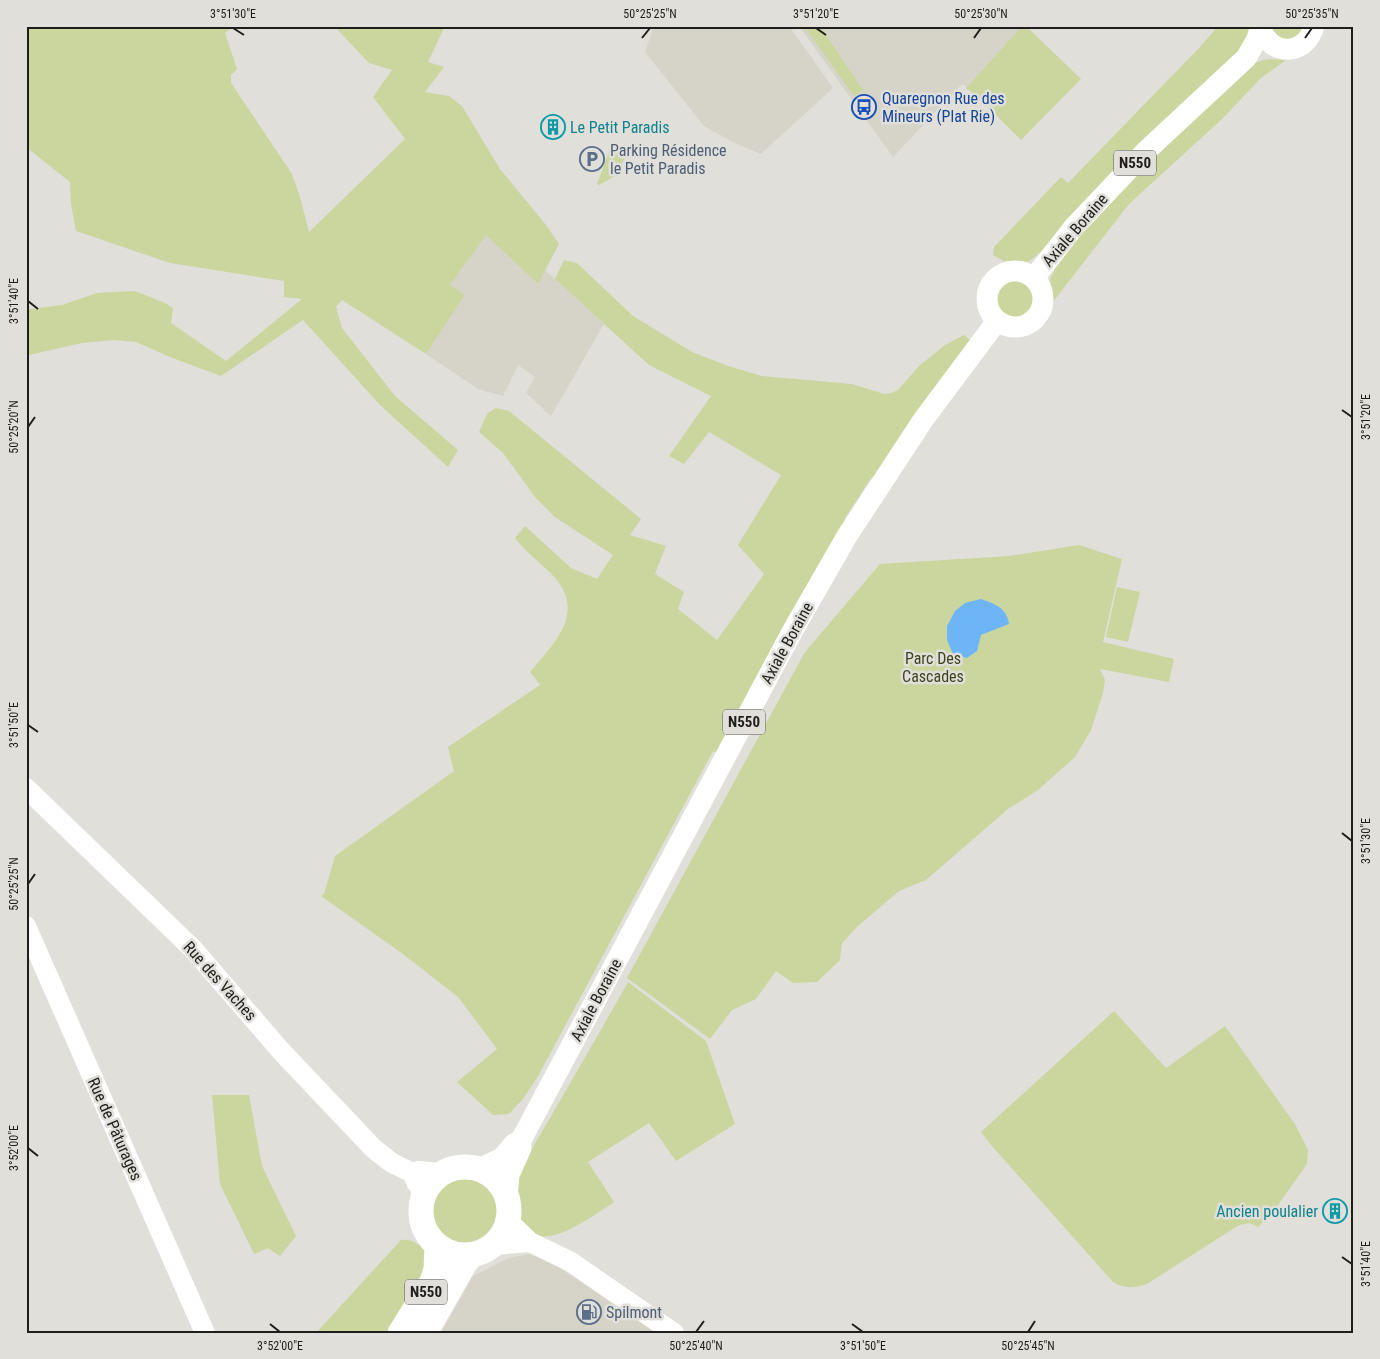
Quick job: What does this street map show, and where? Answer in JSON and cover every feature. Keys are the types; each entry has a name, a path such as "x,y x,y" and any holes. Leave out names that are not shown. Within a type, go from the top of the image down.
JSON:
{"highway":[{"name":"Axiale Boraine","path":"419,1183 431,1184 443,1173 459,1168 479,1169"},
{"path":"479,1169 496,1180 508,1209"},
{"path":"419,1183 422,1222 429,1237 437,1246 452,1254 483,1250"},
{"name":"Axiale Boraine","path":"425,1333 465,1263 504,1232 508,1209"},
{"name":"N550","path":"400,1333 432,1282 436,1269 437,1246"}],"main road":[{"name":"N550","path":"1260,27 1269,43 1285,49 1294,49 1302,45 1312,34 1314,26"},
{"name":"N550","path":"1246,58 1257,39 1260,27"},
{"name":"N550","path":"1246,58 1277,47"},
{"name":"Axiale Boraine","path":"1034,278 1074,227 1146,151 1246,58"},
{"name":"Axiale Boraine","path":"1017,270 1034,278 1042,290 1043,297 1040,311 1029,324 1012,327 997,320 991,314 987,306 989,288 993,280 1000,274 1017,270"},
{"name":"Axiale Boraine","path":"508,1209 509,1175 521,1148 520,1142 793,630 846,536 923,420 997,320"},
{"name":"Axiale Boraine","path":"479,1169 502,1158 516,1143 520,1142"}],"street":[{"name":"Rue des Vaches","path":"26,788 194,950 287,1057 370,1144 419,1183"},
{"name":"Rue de Pâturages","path":"26,926 205,1333"},
{"path":"508,1209 530,1242 570,1262 674,1333"},
{"path":"483,1250 530,1242"}],"shaded area":[{"path":"654,26 789,26 833,88 761,154 733,142 704,126 645,52"},
{"path":"799,26 1022,26 967,87 962,84 893,157"},
{"path":"486,234 538,284 545,270 604,324 551,416 526,393 535,377 518,365 503,396 478,389 426,354 465,295 449,286"},
{"path":"530,1254 558,1267 656,1333 441,1333 473,1276 509,1258"}],"green space":[{"path":"26,26 234,26 225,33 237,69 231,75 231,83 292,174 309,232 405,139 373,97 392,70 369,63 334,26 445,26 428,62 444,67 425,92 449,96 462,106 500,169 546,225 559,244 538,284 486,235 450,285 465,295 426,354 342,300 336,307 342,328 395,396 458,450 448,467 381,406 303,320 221,376 136,342 113,340 82,343 29,355 26,351 26,306 30,309 62,305 97,293 135,291 173,308 171,323 226,361 302,299 284,297 284,281 170,263 76,231 71,204 70,182 26,147"},
{"path":"804,26 820,26 863,90 854,96"},
{"path":"1022,26 1026,26 1081,79 1021,140 980,99 966,88"},
{"path":"1218,26 1250,26 1252,65 1265,60 1286,60 1261,78 1221,120 1129,204 1052,303 1050,280 1055,268 1048,244 1029,261 1017,264 1002,260 993,255 994,247 1061,177 1068,183"},
{"path":"1266,26 1308,26 1305,33 1286,43"},
{"path":"613,141 616,142 625,158 615,176 599,185 597,184"},
{"path":"564,260 577,263 633,316 692,352 728,366 762,376 852,384 884,394 891,393 898,390 919,366 945,345 964,335 973,342 877,476 871,478 845,518 846,527 718,754 713,751 537,1078 522,1100 509,1114 493,1115 457,1082 497,1049 458,997 403,954 321,896 324,894 335,856 454,771 448,747 540,685 530,672 548,651 563,628 568,604 564,592 556,579 515,538 525,526 571,568 597,579 613,555 555,517 535,497 503,453 479,432 487,414 496,408 509,411 641,519 630,535 666,546 655,574 684,592 678,609 717,640 764,574 738,545 781,475 709,432 684,464 669,456 711,396 649,365 555,279"},
{"path":"1019,278 1027,281 1033,287 1036,299 1033,311 1027,317 1011,320 1003,317 997,311 994,295 997,287 1003,281"},
{"name":"Parc Des Cascades","path":"1079,545 1122,559 1103,642 1174,659 1169,682 1100,669 1105,680 1103,693 1091,730 1075,757 1038,790 1008,809 926,880 899,891 858,926 842,943 840,960 817,982 793,983 776,971 756,999 732,1010 710,1039 627,978 805,652 880,564 1009,556"},
{"path":"1117,587 1140,592 1128,642 1106,637"},
{"path":"628,982 706,1041 735,1124 676,1161 649,1123 588,1162 614,1202 570,1229 546,1237 535,1235 523,1225 517,1211 515,1190 518,1179 532,1149"},
{"path":"1114,1011 1166,1068 1225,1026 1295,1124 1308,1150 1307,1164 1273,1212 1258,1227 1250,1223 1239,1225 1147,1284 1133,1287 1121,1286 1113,1282 981,1132"},
{"path":"212,1095 249,1095 262,1166 296,1236 280,1256 268,1248 254,1254 220,1184"},
{"path":"465,1174 479,1177 491,1185 499,1197 502,1211 499,1225 491,1237 479,1245 465,1248 451,1245 439,1237 431,1225 428,1211 431,1197 439,1185 451,1177"},
{"path":"401,1240 414,1242 425,1251 424,1271 388,1333 316,1333"}],"water":[{"path":"981,599 1003,610 1009,624 981,635 977,651 967,658 953,654 947,640 947,626 955,611 965,603"}],"place":[{"name":"Quaregnon Rue des Mineurs (Plat Rie)","path":"864,107"},
{"name":"Le Petit Paradis","path":"553,127"},
{"name":"Parking Résidence le Petit Paradis","path":"592,159"},
{"name":"Ancien poulalier","path":"1335,1211"},
{"name":"Spilmont","path":"589,1312"}]}
